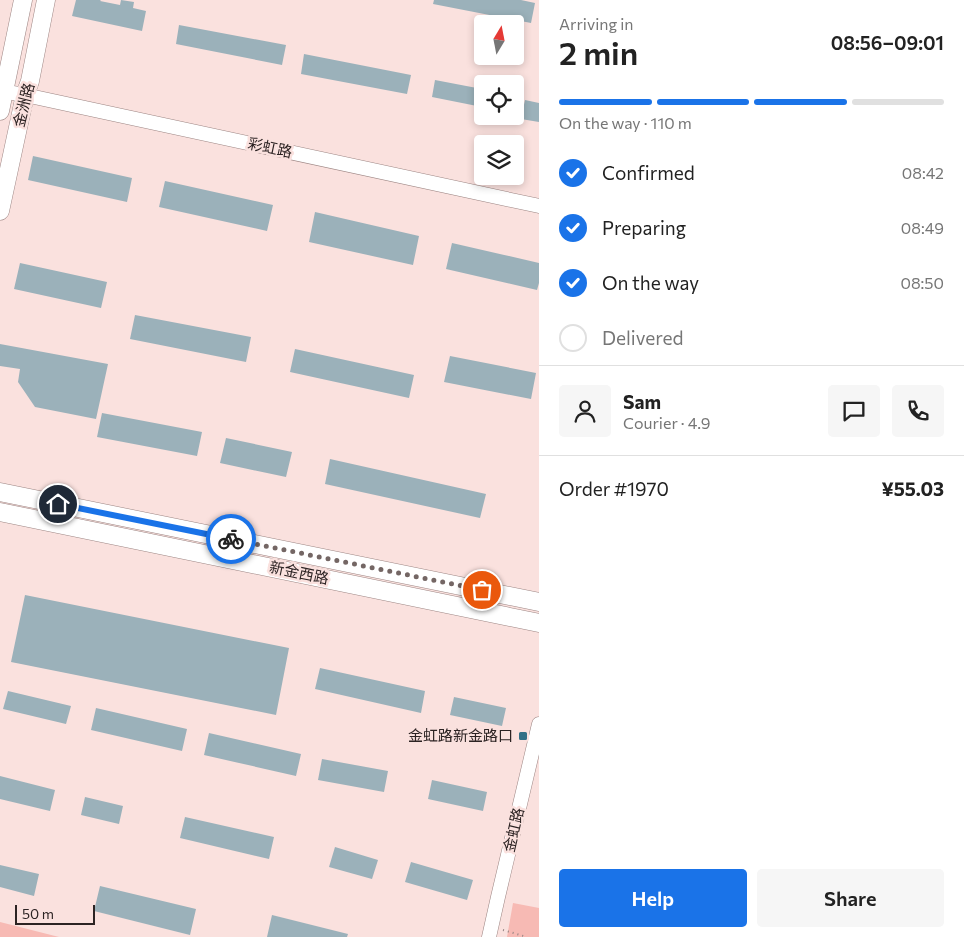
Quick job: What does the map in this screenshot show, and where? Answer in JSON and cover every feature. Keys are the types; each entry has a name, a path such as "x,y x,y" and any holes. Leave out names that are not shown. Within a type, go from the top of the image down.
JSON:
{"main road":[{"name":"金洲路","path":"0,111 2,91 23,0"},
{"name":"金洲路","path":"0,211 25,95 30,81 46,0"},
{"name":"新金西路","path":"0,492 539,602"},
{"name":"新金西路","path":"0,512 539,623"}],"street":[{"name":"彩虹路","path":"2,91 539,206"},
{"name":"金虹路","path":"490,933 539,724"}],"path":[{"path":"490,933 508,931 527,937"}],"shaded area":[{"path":"513,903 539,908 539,937 507,937"},
{"path":"0,922 59,937 0,937"}],"building":[{"path":"76,0 101,0 120,5 121,0 134,2 133,8 146,11 142,31 72,16"},
{"path":"434,0 521,0 535,3 531,23 524,22 524,15 490,15 433,4"},
{"path":"179,25 286,45 282,65 176,44"},
{"path":"304,54 411,75 407,94 301,74"},
{"path":"435,80 474,87 474,105 432,97"},
{"path":"525,100 539,103 539,122 524,120"},
{"path":"33,156 132,178 127,202 28,180"},
{"path":"165,181 273,205 267,231 159,207"},
{"path":"315,212 419,236 413,265 309,242"},
{"path":"452,243 539,263 537,290 446,269"},
{"path":"20,263 107,282 101,308 14,289"},
{"path":"135,315 251,337 246,362 130,339"},
{"path":"0,344 108,364 96,419 35,407 18,382 20,369 0,366"},
{"path":"295,349 414,375 409,398 290,372"},
{"path":"450,356 536,373 531,399 444,382"},
{"path":"102,413 202,432 197,456 97,437"},
{"path":"226,438 292,452 286,477 220,463"},
{"path":"330,459 486,494 480,518 325,484"},
{"path":"25,595 289,648 276,715 11,662"},
{"path":"320,668 425,691 421,713 315,689"},
{"path":"8,691 71,706 66,724 3,709"},
{"path":"454,697 506,708 502,726 450,715"},
{"path":"96,708 187,729 182,751 91,730"},
{"path":"209,733 301,754 296,776 204,755"},
{"path":"322,759 388,771 384,792 318,780"},
{"path":"0,776 55,790 50,811 0,799"},
{"path":"432,780 487,792 483,811 428,799"},
{"path":"85,797 123,806 119,824 81,815"},
{"path":"185,817 274,837 269,859 180,838"},
{"path":"335,847 378,860 372,879 329,867"},
{"path":"411,862 473,880 467,900 405,882"},
{"path":"0,865 39,874 34,896 0,887"},
{"path":"100,886 196,909 190,935 94,911"},
{"path":"272,915 348,934 347,937 267,937"}],"way so far":[{"path":"231,539 482,590"}],"place":[{"name":"金虹路新金路口","path":"523,736"}],"route":[{"path":"58,504 231,539"}]}
